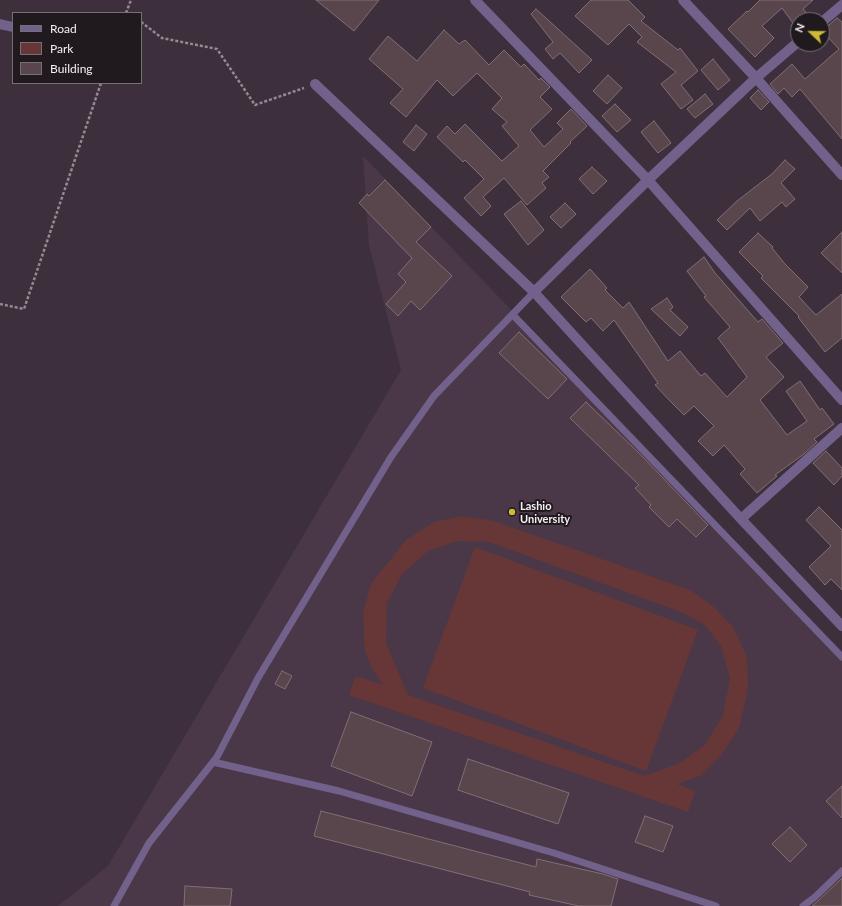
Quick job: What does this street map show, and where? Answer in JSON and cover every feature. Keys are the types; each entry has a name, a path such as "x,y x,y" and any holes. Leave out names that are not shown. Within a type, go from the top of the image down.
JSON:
{"street":[{"path":"475,0 648,180 842,400"},
{"path":"683,0 756,78 842,175"},
{"path":"830,15 842,5"},
{"path":"0,24 12,27"},
{"path":"534,292 648,180 756,78 790,49"},
{"path":"315,84 534,292 842,626"},
{"path":"741,518 842,428"}],"lane":[{"path":"114,906 149,843 213,762 258,678 391,456 434,396 534,292"},
{"path":"513,315 842,657"},
{"path":"213,762 347,793 554,852 716,906"},
{"path":"803,906 815,897 842,871"}],"path":[{"path":"127,12 130,0"},
{"path":"142,23 162,38 217,49 255,105 315,84"},
{"path":"0,304 24,309 101,84"}],"shaded area":[{"name":"Lashio University","path":"363,156 842,653 842,906 58,906 108,866 401,370 369,245"}],"green space":[{"path":"463,516 494,521 690,590 714,607 733,627 747,657 748,689 739,728 722,754 700,776 677,784 695,791 688,812 349,695 356,676 383,685 371,666 365,650 363,613 371,584 406,540 434,522","holes":["457,541 489,542 681,612 704,624 721,646 730,678 723,715 705,745 680,763 644,776 408,695 386,643 387,603 402,574 428,551"]},
{"path":"475,547 698,630 646,771 423,688"}],"building":[{"path":"316,0 379,0 354,31"},
{"path":"591,0 628,0 645,17 641,21 678,50 680,48 698,71 681,85 693,100 681,109 661,84 676,72 637,42 642,37 629,24 608,45 575,16"},
{"path":"760,0 813,0 803,9 806,12 790,12 790,19 782,8 762,26 774,38 755,57 728,29 747,11 748,12"},
{"path":"536,9 592,60 579,73 560,53 553,59 545,49 553,42 531,14"},
{"path":"837,18 842,22 842,139 800,89 792,97 784,88 778,94 770,84 792,64 805,79 839,49 830,39 830,24"},
{"path":"444,30 459,44 465,40 489,65 504,50 521,67 524,64 539,80 541,78 550,87 540,97 552,109 530,130 544,147 563,129 557,123 571,109 587,126 543,171 549,177 542,183 546,188 527,205 504,178 483,197 491,206 481,216 464,198 484,179 465,160 463,162 437,137 447,126 455,134 465,124 502,161 519,146 502,126 507,122 492,109 502,98 477,73 453,96 437,80 406,117 390,103 403,89 369,59 388,36 417,61"},
{"path":"713,59 730,80 718,90 701,70"},
{"path":"608,75 622,88 607,104 593,91"},
{"path":"758,90 769,102 761,110 750,98"},
{"path":"705,94 713,104 695,118 687,109"},
{"path":"615,104 631,120 617,132 602,116"},
{"path":"654,121 671,143 658,153 641,132"},
{"path":"416,125 427,134 414,151 403,142"},
{"path":"785,160 795,169 781,183 795,199 786,207 782,202 760,221 750,208 727,230 717,220 737,201 772,174"},
{"path":"592,167 607,181 593,194 579,179"},
{"path":"385,180 431,227 416,242 452,276 420,310 411,301 398,316 386,304 406,282 398,274 412,258 359,203 367,194 369,196"},
{"path":"521,201 544,230 528,245 504,214"},
{"path":"565,203 576,214 561,228 550,217"},
{"path":"842,232 842,273 821,253"},
{"path":"758,233 773,247 772,248 785,264 808,287 799,297 816,315 842,294 842,338 825,352 798,317 799,316 761,278 763,276 739,252"},
{"path":"704,257 715,273 758,322 762,319 783,343 766,357 784,377 760,400 787,435 807,421 786,391 800,381 820,410 822,408 834,424 814,439 817,442 804,454 775,475 777,476 757,493 740,474 745,469 724,445 713,456 698,441 714,426 694,406 684,415 670,401 655,385 658,383 614,320 603,331 591,318 586,322 561,297 590,269 607,288 605,290 623,308 629,302 668,361 680,351 701,376 705,373 727,397 747,377 718,338 730,327 704,297 706,296 687,271"},
{"path":"667,298 673,307 670,310 688,327 680,336 651,309"},
{"path":"519,332 567,379 548,399 499,353"},
{"path":"586,402 640,454 708,525 696,537 677,519 669,527 649,507 651,505 635,488 639,485 570,418"},
{"path":"826,451 842,468 842,476 834,485 813,463"},
{"path":"819,507 842,530 842,590 831,579 825,585 809,567 831,546 806,520"},
{"path":"282,671 292,676 285,689 275,684"},
{"path":"351,712 432,742 412,796 331,766"},
{"path":"468,759 569,793 558,824 458,790"},
{"path":"842,786 842,818 826,801"},
{"path":"321,811 536,867 537,859 603,874 618,879 611,906 579,906 529,895 530,892 314,836"},
{"path":"645,816 673,826 663,852 635,842"},
{"path":"790,827 807,845 790,862 772,844"},
{"path":"842,878 842,906 812,906 818,901"},
{"path":"185,886 232,889 230,906 184,906"}],"place":[{"name":"Lashio University","path":"512,512"}]}
